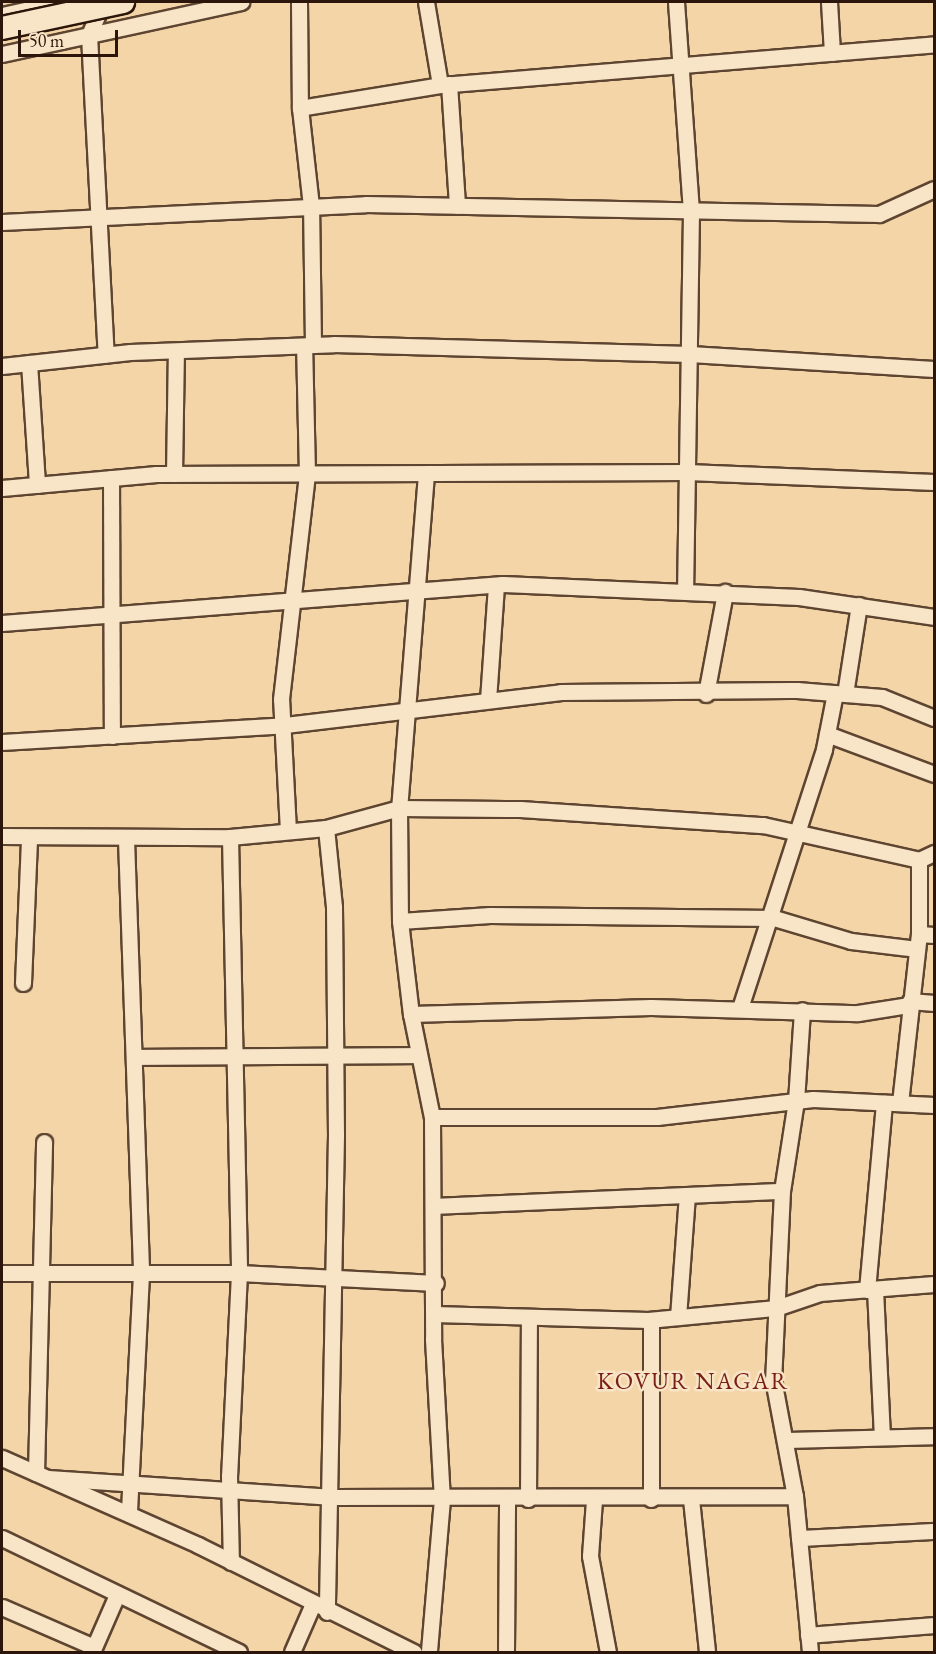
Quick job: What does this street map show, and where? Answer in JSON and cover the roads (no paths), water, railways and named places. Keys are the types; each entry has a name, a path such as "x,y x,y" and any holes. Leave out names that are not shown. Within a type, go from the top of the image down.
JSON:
{"street":[{"path":"2,15 61,2"},
{"path":"103,2 89,35 103,215 106,355"},
{"path":"2,28 123,2"},
{"path":"2,54 241,2"},
{"path":"288,831 280,726 291,602 307,474 309,345 310,206 300,108 299,2"},
{"path":"426,2 445,84 456,206"},
{"path":"676,2 684,64 691,213 685,589"},
{"path":"829,2 831,53"},
{"path":"300,108 445,84 934,44"},
{"path":"2,222 310,206 456,206 691,213 879,214 934,189"},
{"path":"2,366 106,355 309,345 690,354 934,369"},
{"path":"174,474 176,351"},
{"path":"29,363 37,485"},
{"path":"2,488 174,474 687,472 934,482"},
{"path":"426,474 399,808 400,921 411,1014 432,1117 436,1283 434,1314 442,1499 429,1653"},
{"path":"111,478 109,616 112,735"},
{"path":"488,700 496,585"},
{"path":"2,623 496,585 685,589 859,605 934,617"},
{"path":"706,694 725,592"},
{"path":"740,1008 840,693 859,605"},
{"path":"2,741 280,726 561,692 840,693 882,697 934,718"},
{"path":"826,734 934,774"},
{"path":"2,836 126,839 230,837 326,828 399,808 595,812 797,832 930,854 923,939 909,1003 892,1103 871,1289 882,1437"},
{"path":"326,828 334,907 336,1056 333,1497 327,1612"},
{"path":"22,983 29,837"},
{"path":"230,837 239,1273 229,1493 231,1562"},
{"path":"126,839 141,1274 129,1514"},
{"path":"400,921 490,915 770,918 851,941 923,939"},
{"path":"411,1014 740,1008 858,1013 909,1003 934,1003"},
{"path":"802,1010 796,1101 782,1191 773,1379 795,1496 810,1653"},
{"path":"134,1057 419,1055"},
{"path":"432,1117 657,1117 796,1101 934,1105"},
{"path":"42,1476 39,1275 44,1142"},
{"path":"434,1206 782,1191"},
{"path":"678,1317 687,1195"},
{"path":"2,1273 39,1275 239,1273 333,1281 436,1283"},
{"path":"434,1314 651,1320 776,1308 820,1293 934,1284"},
{"path":"528,1499 529,1317"},
{"path":"651,1320 651,1499"},
{"path":"785,1440 934,1436"},
{"path":"2,1458 231,1562 327,1612 414,1653"},
{"path":"42,1476 229,1493 333,1497 594,1500 795,1496"},
{"path":"506,1653 507,1499"},
{"path":"691,1499 707,1653"},
{"path":"594,1500 590,1556 608,1653"},
{"path":"799,1538 934,1531"},
{"path":"2,1538 220,1649 238,1653"},
{"path":"2,1607 93,1650 116,1597"},
{"path":"292,1653 313,1604"},
{"path":"808,1635 934,1624"}],"district":[{"name":"KOVUR NAGAR","path":"693,1381"}]}
